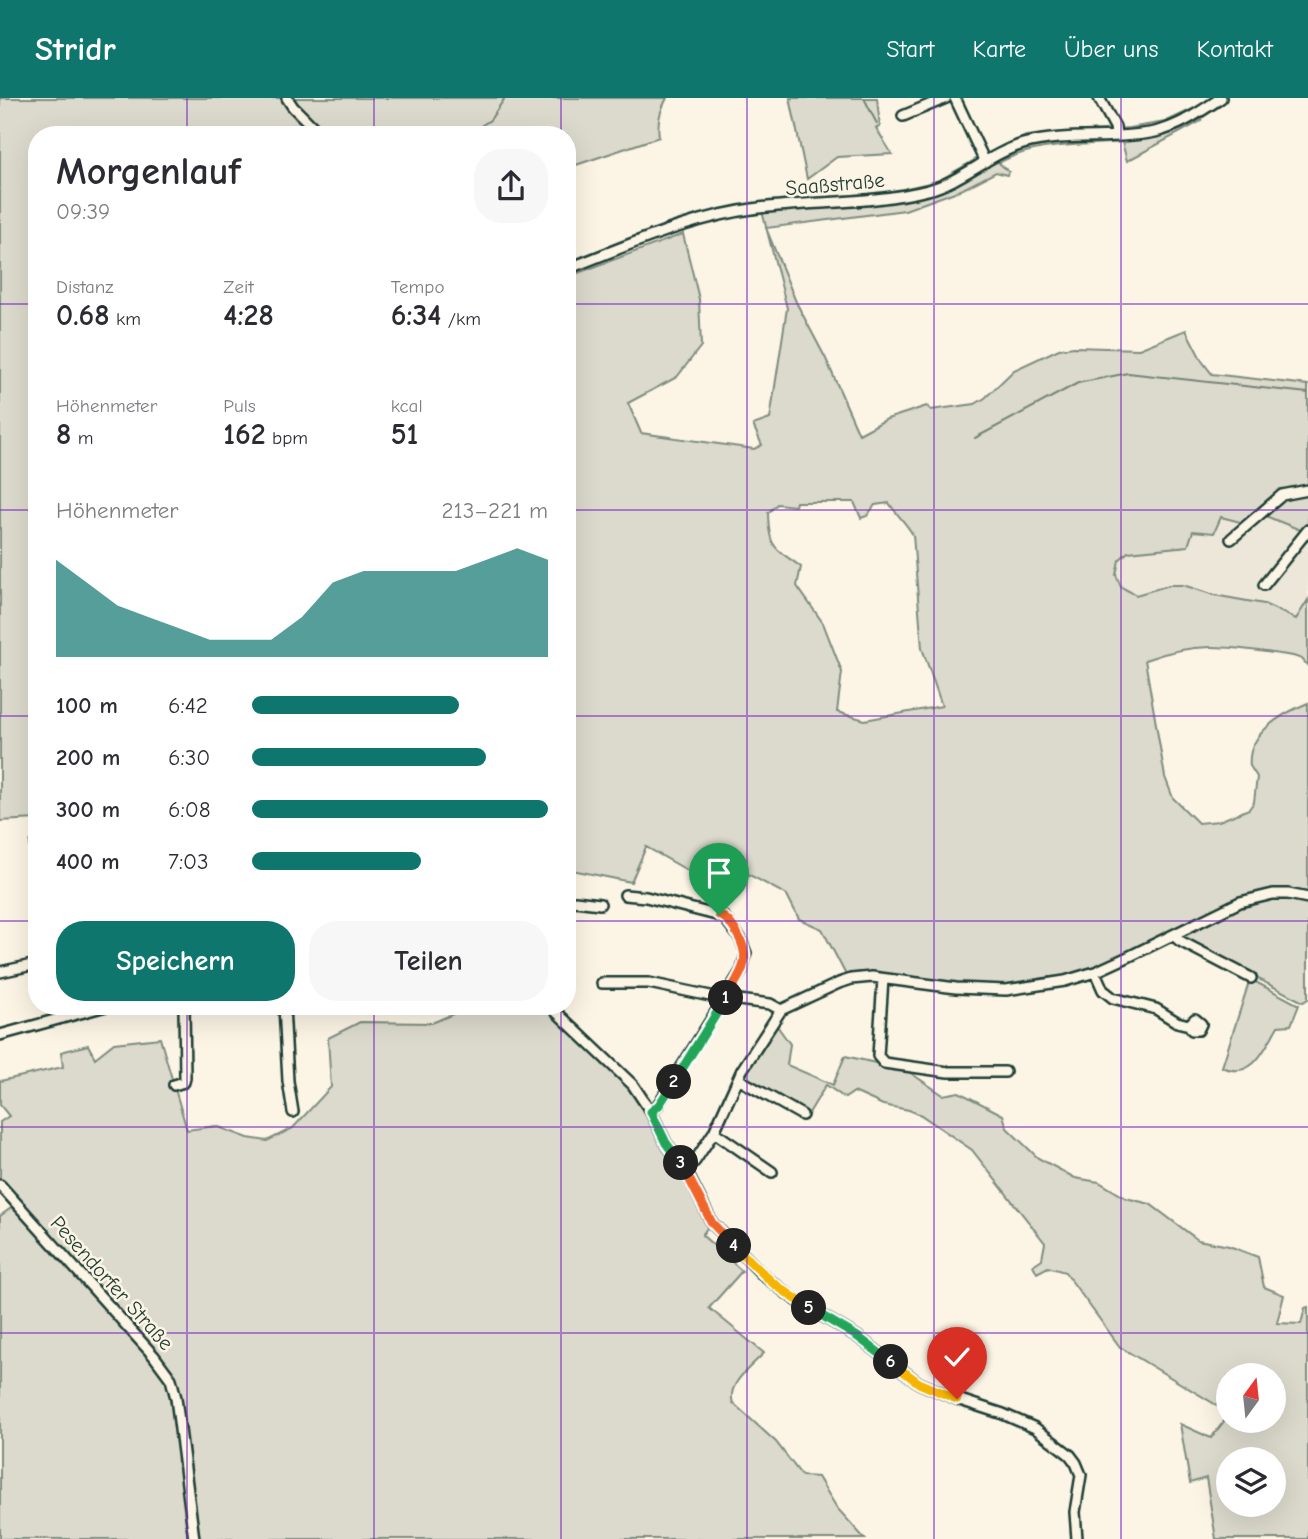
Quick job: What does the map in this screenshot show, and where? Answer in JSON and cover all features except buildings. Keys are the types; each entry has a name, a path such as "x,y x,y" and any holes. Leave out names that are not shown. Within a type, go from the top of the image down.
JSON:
{"street":[{"path":"287,98 312,126"},
{"path":"903,116 946,98"},
{"path":"955,98 985,162"},
{"path":"1099,98 1115,127 1116,135"},
{"name":"Saaßstraße","path":"576,266 719,215 757,208 924,191 947,183 1021,144 1146,133 1184,121 1210,101 1221,98"},
{"path":"1231,539 1282,495 1308,490"},
{"path":"1264,585 1308,530"},
{"path":"685,1169 695,1161 714,1132 738,1079 781,1010 851,979 883,979 956,988 1006,990 1065,981 1095,972 1240,902 1259,896 1288,894 1308,898"},
{"path":"625,895 646,897 719,915 728,920 744,945 746,960 726,999 659,1105 651,1112"},
{"path":"576,901 600,904"},
{"path":"1173,935 1251,978"},
{"path":"0,972 28,966"},
{"path":"1095,972 1103,990 1113,998 1156,1009 1177,1022 1189,1025"},
{"path":"883,979 878,1056 880,1060 884,1063 948,1072 1005,1072"},
{"path":"603,983 649,983 726,999 774,1005 781,1010"},
{"path":"0,1035 73,1015"},
{"path":"174,1085 182,1083 185,1078 184,1015"},
{"path":"284,1015 287,1074 293,1112"},
{"path":"560,1015 626,1076 651,1112 666,1143 685,1169 719,1232 773,1283 797,1301 858,1337 919,1383 1019,1421 1059,1445 1076,1463 1081,1475 1075,1511 1077,1539"},
{"path":"738,1079 802,1115"},
{"path":"714,1132 772,1172"},
{"name":"Pesendorfer Straße","path":"0,1185 154,1356 171,1379 194,1539"}],"shaded area":[{"path":"0,98 282,98 306,126 28,126 28,819 0,821"},
{"path":"291,98 667,98 658,126 659,137 576,165 576,126 317,126"},
{"path":"790,98 877,98 880,127 876,128 892,154 837,157 807,179"},
{"path":"1205,103 1201,121 1127,161 1122,142 1028,151 999,163 1009,172 1007,175 996,172 963,189 905,210 766,228 763,215 755,203 905,191 906,188 938,181 980,157 1026,136 1129,128 1165,122"},
{"path":"767,230 796,302 826,359 859,434 887,419 927,406 931,410 975,404 1014,370 1059,349 1139,349 1186,330 1212,374 1308,385 1308,487 1300,488 1244,523 1221,517 1214,533 1193,531 1188,546 1128,552 1119,560 1116,575 1121,587 1136,595 1170,585 1183,585 1214,595 1264,604 1296,619 1308,600 1308,666 1302,659 1293,656 1219,647 1184,649 1145,660 1165,777 1173,798 1198,823 1219,821 1249,809 1254,802 1257,777 1250,766 1254,744 1268,726 1308,703 1308,895 1276,891 1099,966 1040,983 988,987 875,973 846,975 822,929 799,919 787,895 746,873 731,895 646,847 631,882 576,871 576,274 683,234 699,299 701,346 677,377 628,403 641,433 754,449 762,445 753,425 770,419 787,308","holes":["796,502 854,502 861,518 867,516 875,505 889,503 913,535 922,648 942,706 865,720 837,712 842,672 823,623 797,586 801,567 779,551 772,541 768,513 777,504 795,506"]},
{"path":"1308,492 1308,525 1303,531 1263,515 1278,500"},
{"path":"1263,515 1303,531 1304,538 1308,539 1308,600 1296,620 1264,604 1214,595 1183,585 1170,585 1136,595 1121,587 1116,575 1119,560 1128,552 1188,546 1192,531 1221,517 1242,522"},
{"path":"1278,896 1308,900 1308,999 1303,1002 1181,939 1180,935 1237,907"},
{"path":"1250,979 1299,1005 1291,1025 1278,1026 1257,1060 1242,1070 1233,1070 1222,1067"},
{"path":"451,1015 558,1015 632,1088 688,1181 710,1224 702,1235 742,1271 709,1308 764,1353 737,1382 733,1389 733,1403 776,1442 802,1476 818,1477 837,1508 865,1539 0,1539 0,1216 15,1205 0,1182 0,1122 9,1116 0,1105 0,1081 63,1067 61,1052 88,1045 95,1058 114,1043 160,1038 187,1130 216,1126 248,1138 267,1141 293,1128 331,1087 328,1038 360,1022 432,1023"},
{"path":"775,1023 790,1044 787,1065 833,1085 845,1056 906,1070 943,1095 959,1092 1003,1115 1007,1128 1038,1158 1075,1178 1099,1182 1126,1198 1150,1204 1198,1240 1229,1246 1258,1257 1264,1287 1284,1295 1277,1323 1301,1324 1305,1308 1308,1307 1308,1539 1216,1539 1206,1478 1190,1483 1180,1424 1211,1438 1216,1432 1286,1433 1286,1363 1216,1363 1216,1405 1120,1347 1065,1272 1048,1267 1037,1273 1033,1265 1042,1259 1045,1243 972,1150 921,1115 883,1105 854,1092 845,1098 826,1085 809,1113 743,1075"}],"waterway":[{"path":"481,126 490,120 505,98"},
{"path":"864,98 877,124"},
{"path":"975,438 1078,383 1128,373 1308,393"}],"route":[{"path":"719,915 728,920 744,945 746,960 726,999 659,1105 651,1112 659,1130 685,1169 712,1223 764,1276 797,1301 858,1337 909,1377 957,1399"}]}
